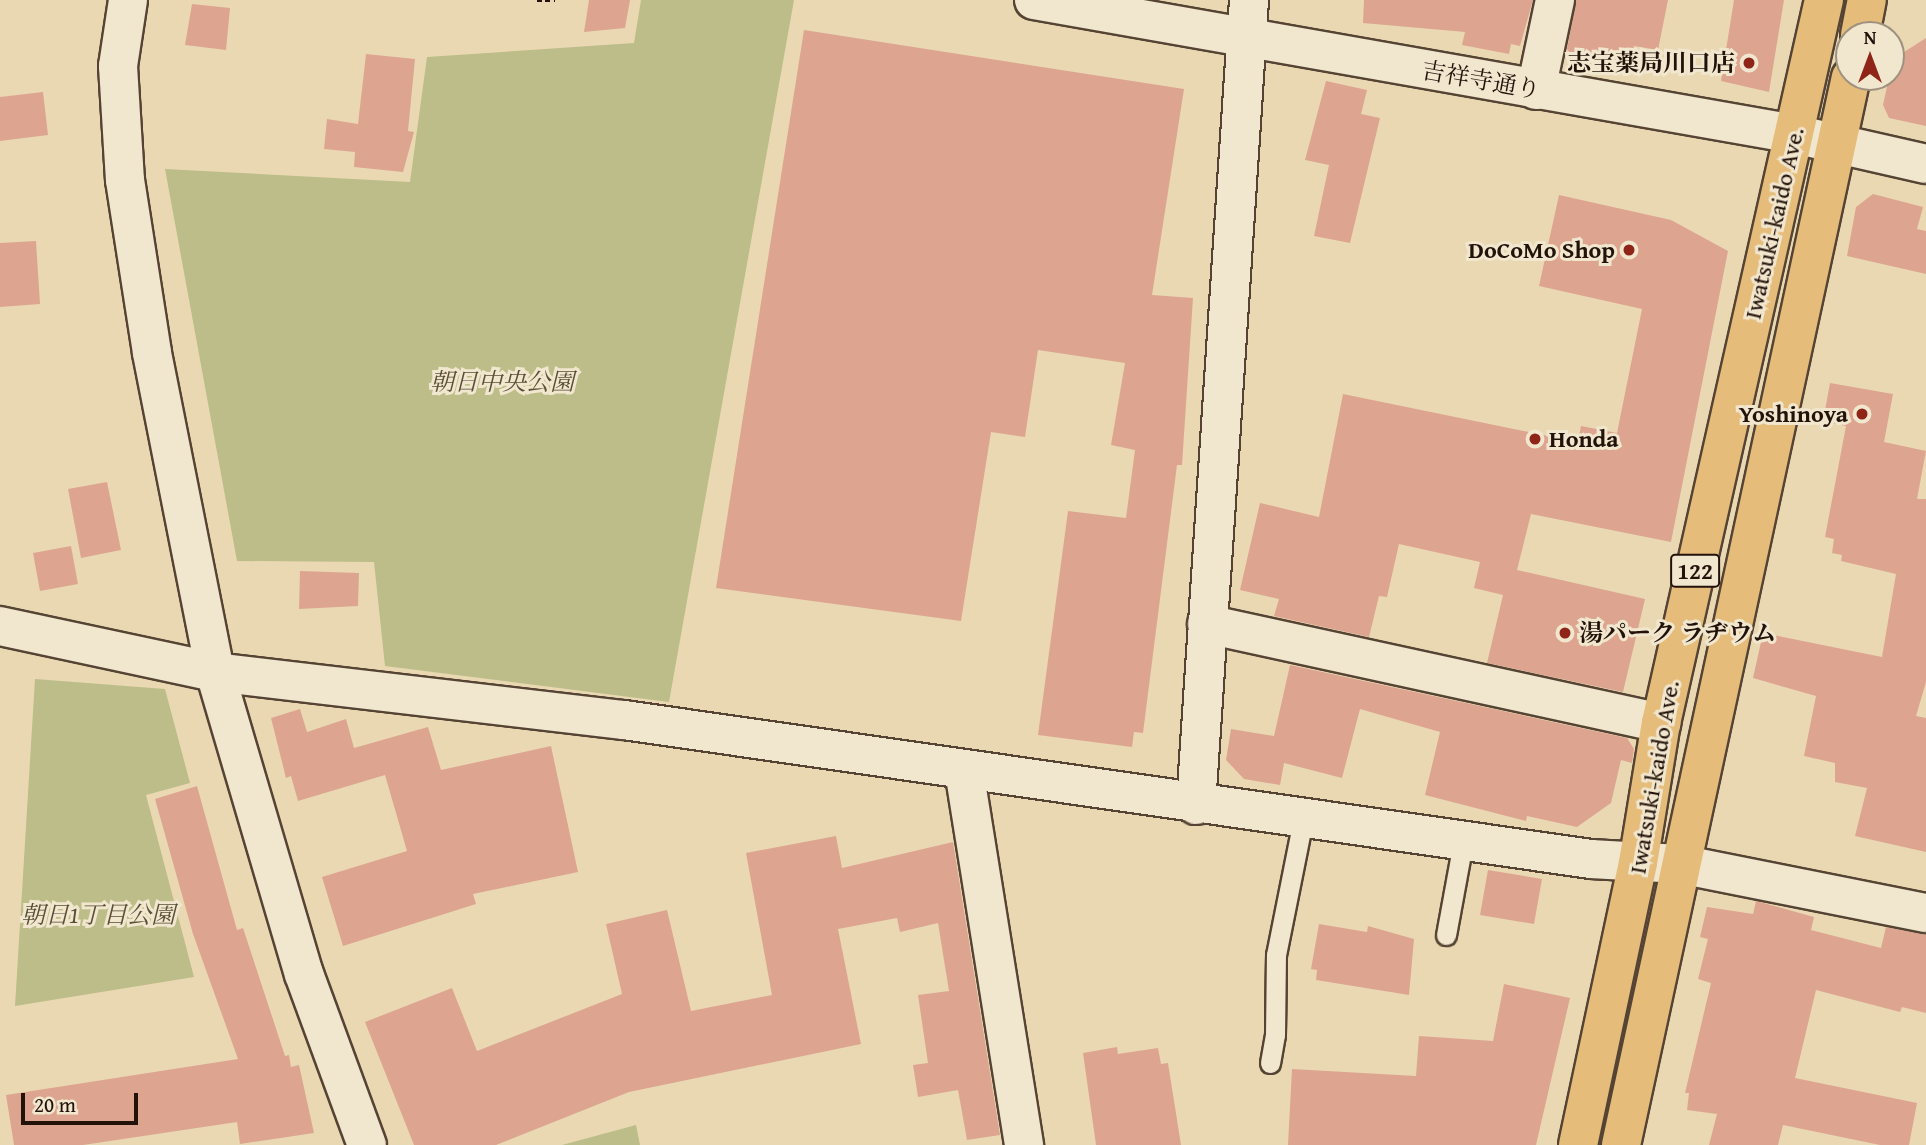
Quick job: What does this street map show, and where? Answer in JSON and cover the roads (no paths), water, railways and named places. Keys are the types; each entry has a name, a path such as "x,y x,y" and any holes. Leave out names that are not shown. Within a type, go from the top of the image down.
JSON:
{"highway":[{"name":"Iwatsuki-kaido Ave.","path":"1578,1145 1638,863 1661,723 1824,0"},
{"path":"1863,21 1867,0"},
{"name":"Iwatsuki-kaido Ave.","path":"1621,1145 1848,91"}],"street":[{"path":"128,0 118,66 125,180 152,353 215,672 304,974 367,1145"},
{"name":"吉祥寺通り","path":"1034,0 1794,134 1926,164"},
{"path":"1196,806 1249,0"},
{"path":"1536,90 1555,0"},
{"path":"1208,624 1661,723"},
{"path":"0,626 215,672 624,720 1196,806 1463,842 1638,863 1680,864 1926,913"},
{"path":"964,770 1024,1145"}],"lane":[{"path":"1270,1063 1275,1035 1276,955 1303,820"},
{"path":"1446,935 1463,842"}],"place":[{"name":"志宝薬局川口店","path":"1749,63"},
{"name":"DoCoMo Shop","path":"1629,250"},
{"name":"Yoshinoya","path":"1862,414"},
{"name":"Honda","path":"1535,439"},
{"name":"湯パーク ラヂウム","path":"1565,633"}],"park label":[{"name":"朝日中央公園","path":"502,382"},
{"name":"朝日1丁目公園","path":"98,915"}]}
